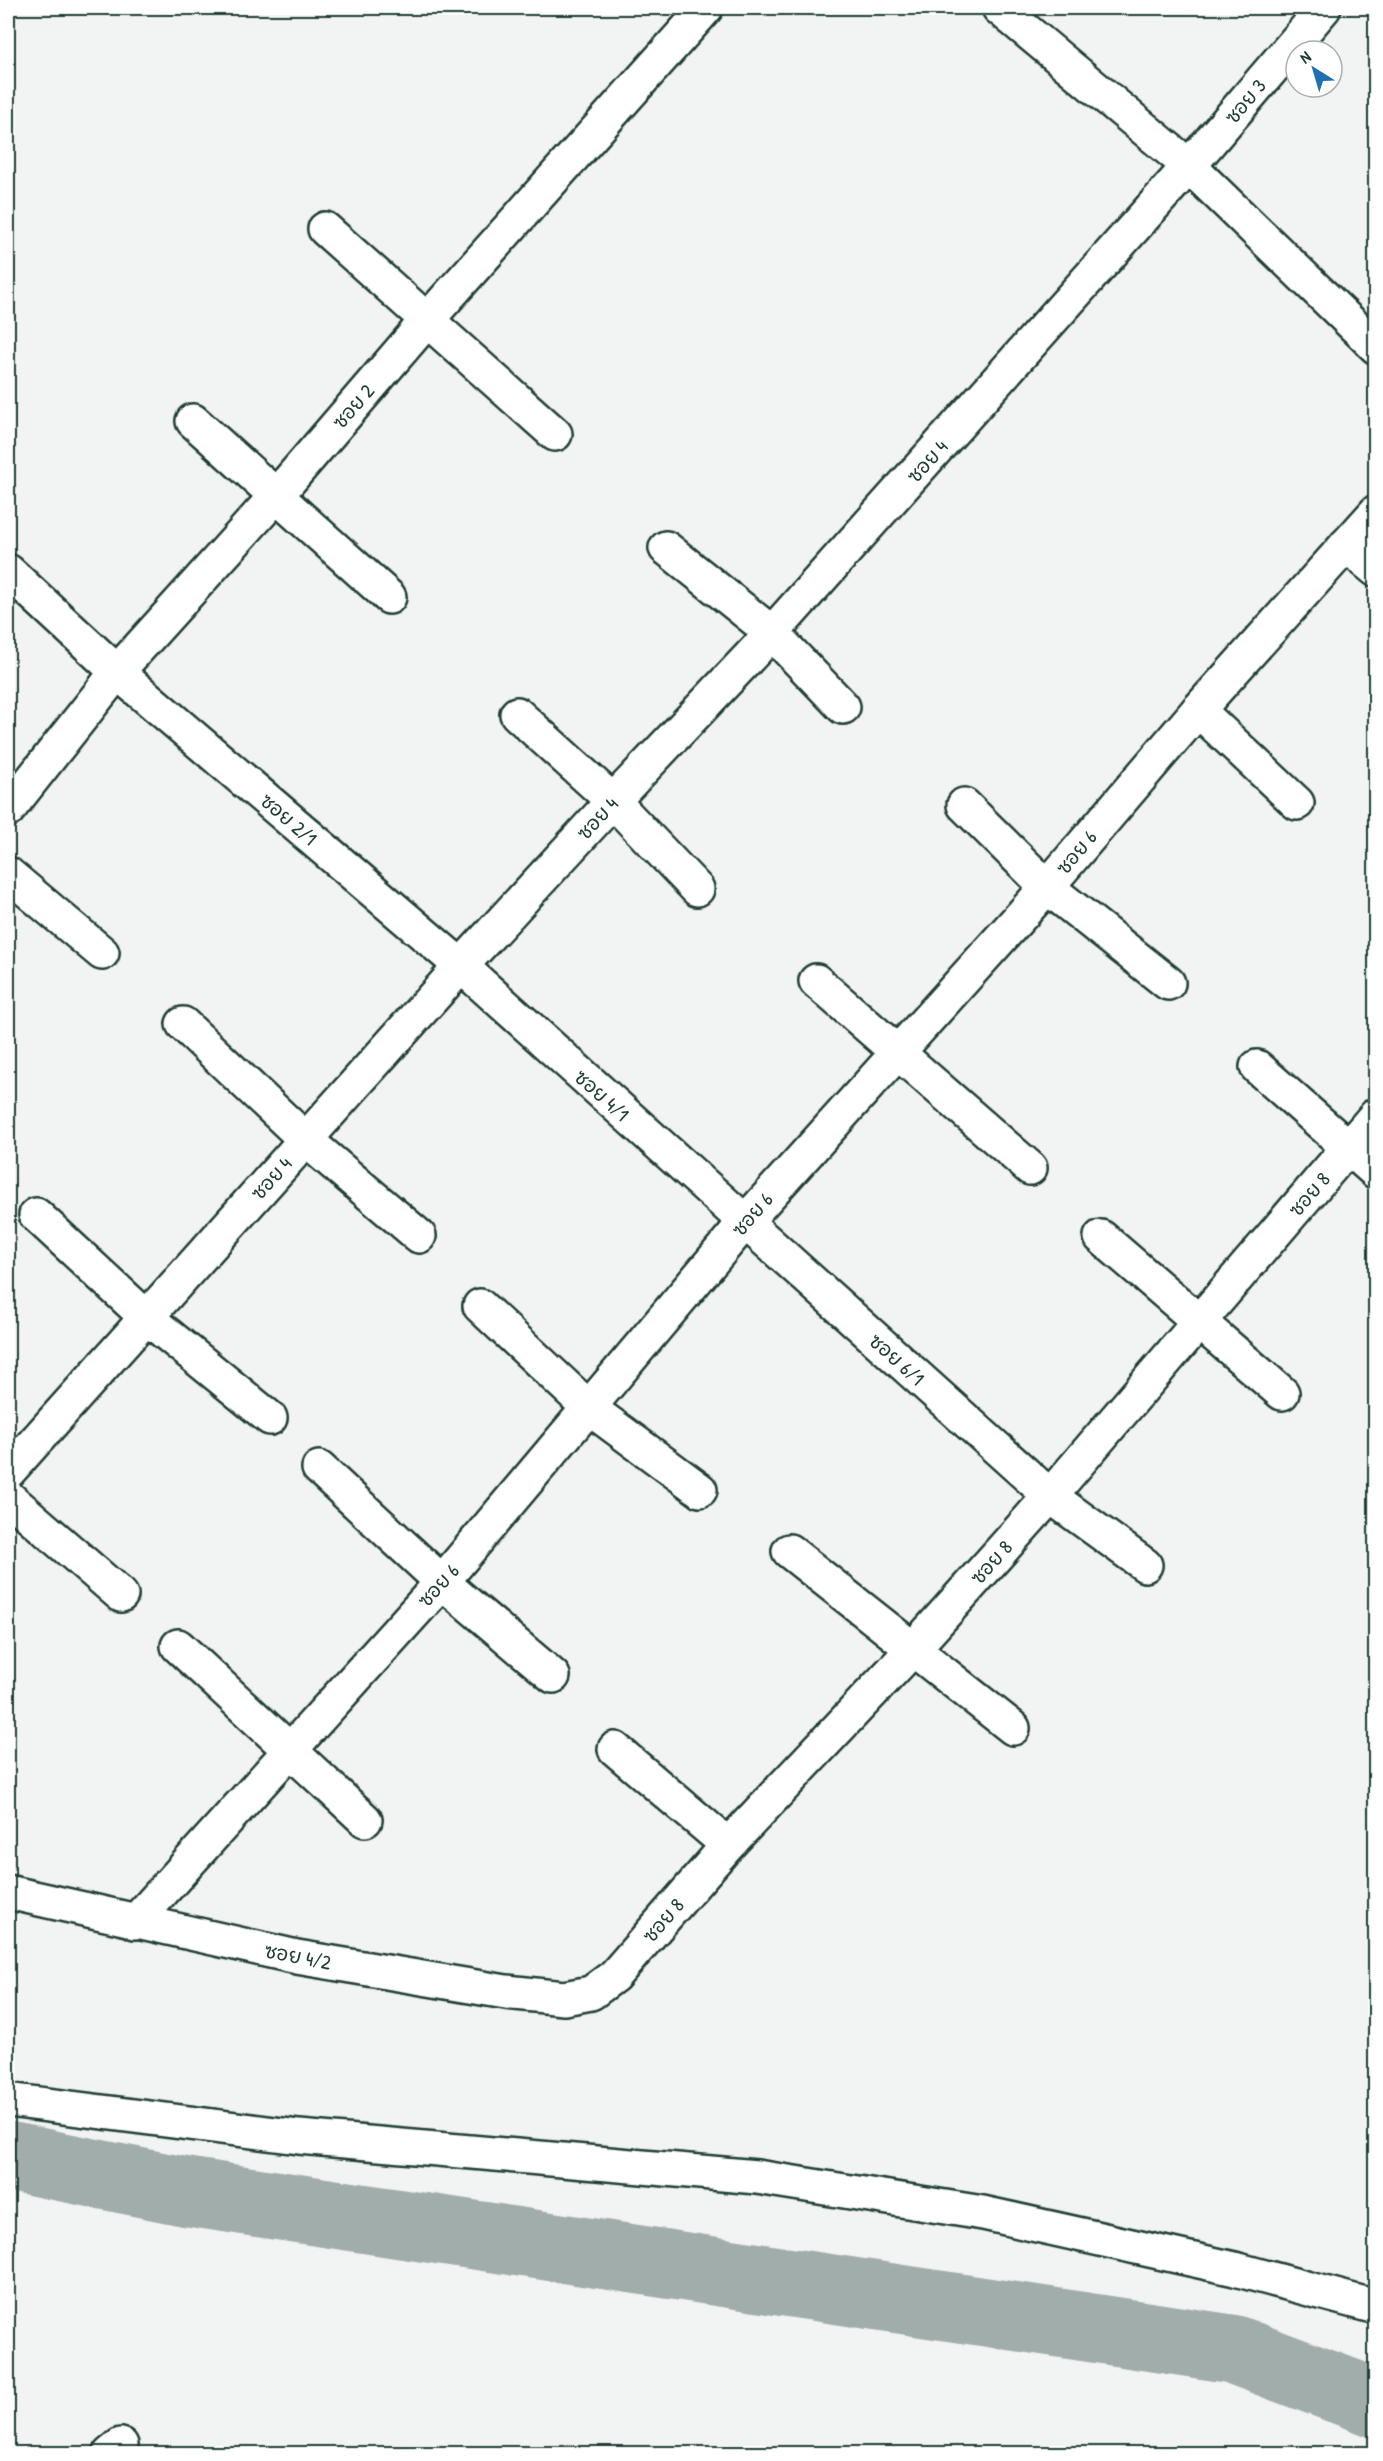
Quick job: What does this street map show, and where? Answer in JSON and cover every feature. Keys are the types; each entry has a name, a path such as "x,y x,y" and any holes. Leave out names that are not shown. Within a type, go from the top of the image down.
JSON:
{"street":[{"name":"ซอย 2","path":"8,810 117,672 275,497 428,319 706,8"},
{"path":"999,8 1190,166 1376,346"},
{"name":"ซอย 3","path":"1190,166 1324,8"},
{"name":"ซอย 4","path":"8,1472 461,966 772,633 1190,166"},
{"path":"325,229 555,434"},
{"path":"193,421 389,597"},
{"name":"ซอย 6","path":"135,1922 287,1750 442,1582 744,1223 1047,887 1198,710 1376,512"},
{"path":"1346,545 1376,570"},
{"path":"666,548 772,633 843,707"},
{"name":"ซอย 2/1","path":"8,571 117,672 461,966"},
{"path":"1198,710 1297,803"},
{"path":"516,714 613,801 697,889"},
{"path":"964,805 1047,887 1168,983"},
{"path":"8,874 102,953"},
{"name":"ซอย 4/1","path":"461,966 744,1223"},
{"path":"816,981 898,1050 1030,1168"},
{"path":"183,1024 306,1140 419,1236"},
{"path":"1257,1067 1376,1172"},
{"name":"ซอย 8","path":"591,1993 614,1976 728,1845 913,1649 1050,1496 1376,1115"},
{"path":"36,1215 146,1317 270,1418"},
{"name":"ซอย 6/1","path":"744,1223 1050,1496 1145,1565"},
{"path":"1101,1237 1282,1393"},
{"path":"480,1306 589,1408 700,1490"},
{"path":"319,1468 442,1582 552,1676"},
{"path":"8,1497 121,1596"},
{"path":"789,1551 1013,1728"},
{"path":"178,1646 287,1750 365,1820"},
{"path":"615,1749 728,1845"},
{"name":"ซอย 4/2","path":"8,1892 297,1958 506,1992 564,1998 591,1993"},
{"path":"8,2100 299,2137 757,2177 983,2212 1235,2269 1376,2307"}],"waterway":[{"path":"8,2156 188,2192 1232,2349 1376,2403"}]}
